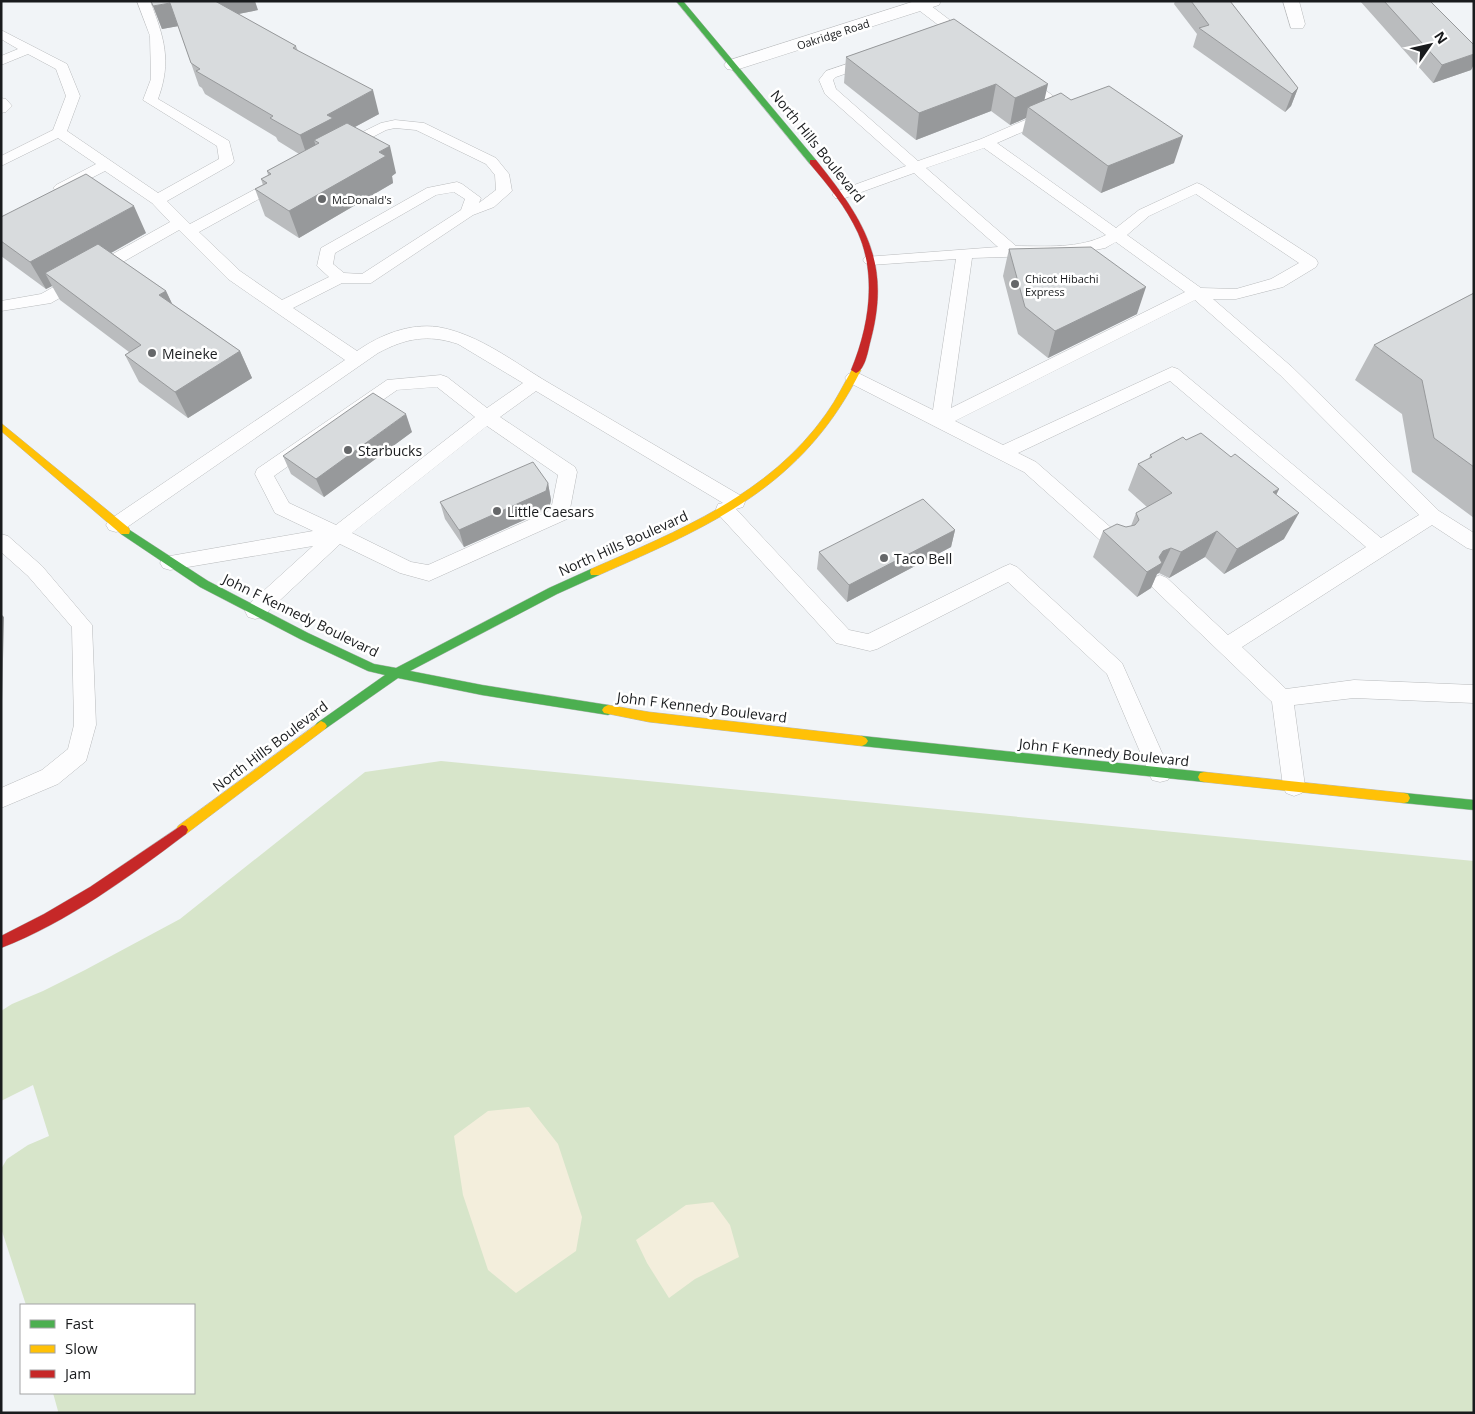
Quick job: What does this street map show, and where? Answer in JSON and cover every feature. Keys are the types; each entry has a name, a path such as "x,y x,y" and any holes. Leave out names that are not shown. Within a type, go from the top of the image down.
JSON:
{"street":[{"name":"North Hills Boulevard","path":"1,942 38,924 137,865 279,756 395,674 552,590 703,523 731,506 779,470 821,430 844,398 866,346 875,286 871,260 854,216 840,195 680,1"},
{"path":"1291,1 1297,24"},
{"name":"Oakridge Road","path":"734,65 927,3"},
{"name":"John F Kennedy Boulevard","path":"1,426 116,525 170,563 204,584 255,611 363,664 395,674 482,690 649,716 1160,773 1474,805"}],"lane":[{"path":"143,1 157,36 158,79 150,100 224,144 227,162 157,200"},
{"path":"927,3 952,29 976,46"},
{"path":"936,36 952,29"},
{"path":"1,34 62,67 73,96 59,132 1,162"},
{"path":"1,61 28,49"},
{"path":"884,56 831,74 826,80 830,90 1012,251"},
{"path":"840,195 986,142 1063,109 1008,69"},
{"path":"1,102 5,106 1,109"},
{"path":"281,307 340,278 365,279 468,212 489,204 504,191 502,174 490,161 418,126 395,124 380,127 328,156"},
{"path":"59,132 157,200 234,275 357,360"},
{"path":"986,142 1197,293 1286,371 1432,516 1474,543"},
{"path":"45,196 106,165"},
{"path":"1,306 45,299 184,227 293,174"},
{"path":"340,278 325,266 327,252 432,191 457,187 473,198 468,212"},
{"path":"871,260 1012,251 1070,250 1100,245 1116,236 1144,213 1197,188 1310,263 1277,283 1236,294 1197,293 940,421"},
{"path":"940,421 965,254"},
{"path":"116,525 372,349 408,333 443,332 464,340 536,382 731,506 843,637 870,643 1010,572 1115,669 1160,773"},
{"path":"1003,453 1172,373 1380,548"},
{"path":"854,378 1030,467 1117,544"},
{"path":"442,381 487,417 568,472 560,514 430,573 407,568 338,534 282,508 264,474 393,384 442,381"},
{"path":"255,611 338,534 487,417 536,382"},
{"path":"1222,643 1432,516"},
{"path":"170,563 338,534"},
{"path":"1,541 35,571 82,625 85,725 78,754 50,777 1,798"},
{"path":"1160,583 1282,698 1294,786"},
{"path":"1282,698 1354,689 1474,694"}],"green space":[{"path":"441,761 1474,861 1474,1413 57,1413 53,1394 195,1394 195,1304 26,1304 1,1228 1,1169 7,1159 28,1145 49,1136 33,1085 1,1101 1,1011 85,970 180,919 365,772"}],"sand":[{"path":"529,1107 558,1144 582,1217 576,1251 516,1293 488,1270 463,1195 454,1136 488,1111"},
{"path":"713,1202 730,1225 739,1257 695,1279 669,1298 647,1263 636,1240 686,1205"}],"building":[{"path":"151,1 215,1 296,46 293,48 373,90 327,115 333,118 300,135 270,118 273,116 196,71 200,69 191,63 170,3 153,6"},
{"path":"1191,1 1230,1 1298,88 1292,94 1199,28 1209,25"},
{"path":"1384,1 1430,1 1474,45 1474,54 1442,65"},
{"path":"954,19 1048,84 1015,98 996,84 919,113 846,57"},
{"path":"1109,86 1183,136 1108,166 1028,107 1061,93 1071,100"},
{"path":"347,123 390,146 379,152 386,156 289,211 255,189 267,183 261,179 271,174 267,171 319,143 314,140"},
{"path":"86,174 134,206 30,262 1,241 1,217"},
{"path":"98,244 166,291 159,295 240,351 175,392 125,355 141,345 45,273"},
{"path":"1091,247 1146,287 1055,331 1025,307 1009,249"},
{"path":"1474,293 1474,467 1434,438 1422,380 1374,345"},
{"path":"373,393 406,414 316,479 283,456"},
{"path":"1201,433 1231,457 1235,454 1279,489 1273,492 1299,513 1237,549 1217,531 1181,552 1171,548 1163,551 1159,557 1162,563 1147,572 1103,531 1117,524 1126,527 1135,525 1139,520 1136,513 1172,493 1138,464 1152,457 1150,455 1183,437 1186,440"},
{"path":"533,462 548,483 546,491 459,530 440,502"},
{"path":"923,499 955,530 849,585 819,552"}],"traffic: fast":[{"path":"679,1 813,162"},
{"path":"125,531 204,584 304,636 372,668 482,690 608,710"},
{"path":"321,726 395,674 553,591 595,572"},
{"path":"862,741 1204,777"},
{"path":"1404,798 1474,805"}],"traffic: slow":[{"path":"595,572 703,523 727,510 772,477 812,439 844,394 856,370"},
{"path":"1,426 125,531"},
{"path":"608,710 649,717 862,741"},
{"path":"182,830 321,726"},
{"path":"1204,777 1404,798"}],"traffic: jam":[{"path":"813,162 853,216 869,252 873,272 874,294 865,345 856,370"},
{"path":"1,942 72,905 139,862 182,830"}],"place":[{"name":"McDonald's","path":"322,199"},
{"name":"Chicot Hibachi Express","path":"1015,284"},
{"name":"Meineke","path":"152,353"},
{"name":"Starbucks","path":"348,450"},
{"name":"Little Caesars","path":"497,511"},
{"name":"Taco Bell","path":"884,558"}]}
